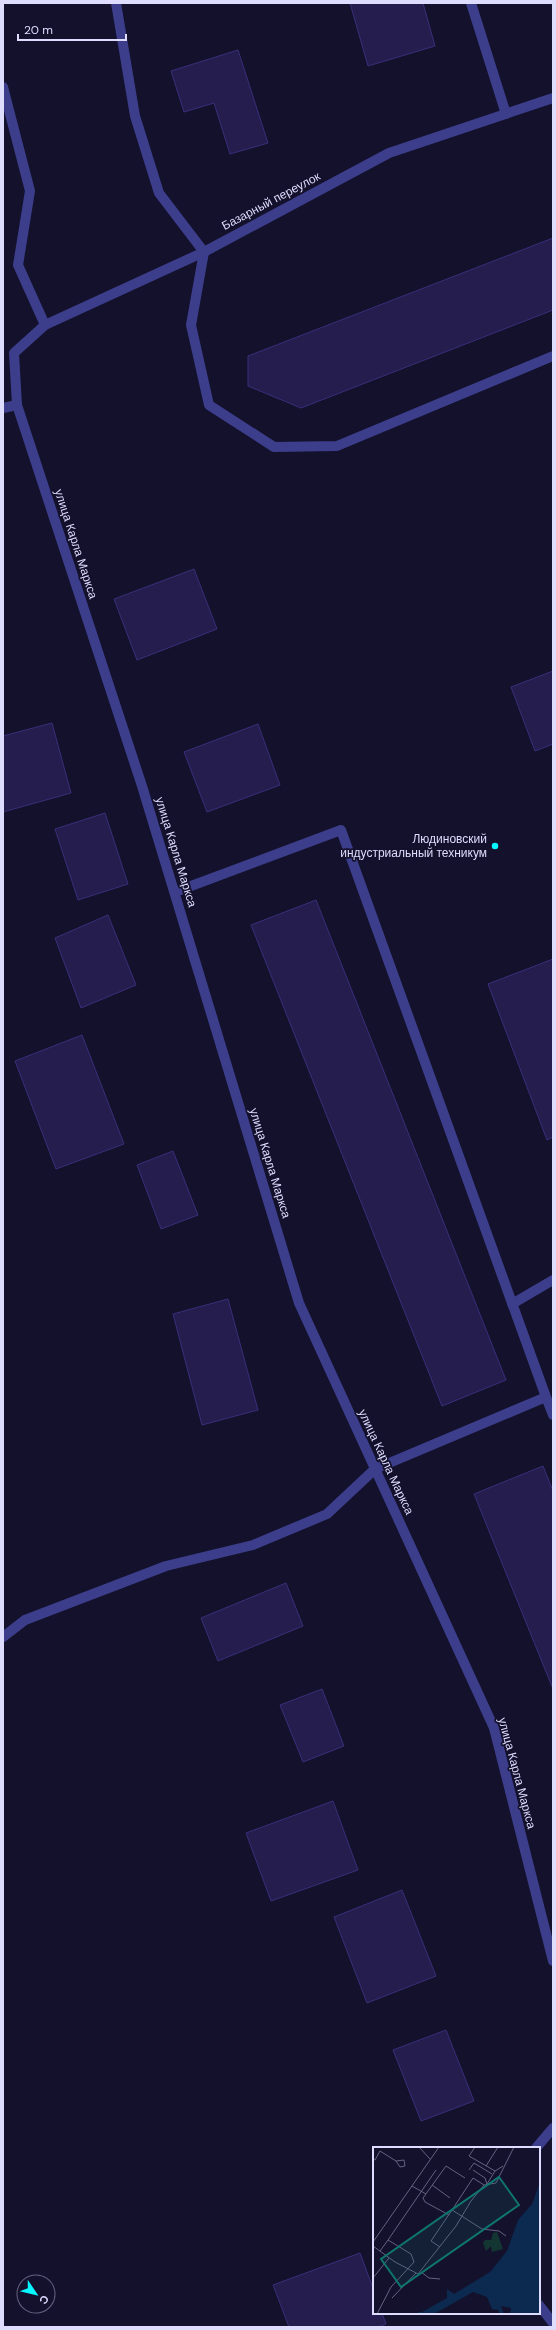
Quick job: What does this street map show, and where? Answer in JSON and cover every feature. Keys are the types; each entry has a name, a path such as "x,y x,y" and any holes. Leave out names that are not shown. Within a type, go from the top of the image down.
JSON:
{"street":[{"path":"116,3 136,116 159,193 204,252 191,325 209,405 274,447 337,446 553,356"},
{"path":"471,3 506,114"},
{"path":"3,87 30,192 18,265 45,325"},
{"name":"Базарный переулок","path":"14,353 45,325 204,252 389,153 553,98"},
{"name":"улица Карла Маркса","path":"14,353 17,405 142,786 299,1303 494,1728 553,1961"},
{"path":"3,408 17,405"},
{"path":"174,892 341,830 553,1414"},
{"path":"512,1304 553,1280"},
{"path":"3,1637 25,1620 166,1566 253,1545 327,1514 375,1469 546,1397"},
{"path":"537,2147 553,2128"},
{"path":"540,2306 553,2323"}],"building":[{"path":"350,3 423,3 435,46 368,66"},
{"path":"238,50 268,143 230,154 214,103 184,112 171,71"},
{"path":"553,238 553,310 301,408 248,386 248,356"},
{"path":"194,569 217,629 137,660 114,599"},
{"path":"553,671 553,744 535,751 511,687"},
{"path":"52,723 71,793 3,812 3,736"},
{"path":"258,724 280,785 207,812 184,752"},
{"path":"105,813 128,884 78,900 55,829"},
{"path":"316,900 506,1380 442,1406 251,925"},
{"path":"108,915 136,985 81,1008 55,938"},
{"path":"553,959 553,1137 547,1140 488,984"},
{"path":"82,1035 124,1144 56,1169 15,1061"},
{"path":"173,1151 198,1215 161,1229 137,1165"},
{"path":"228,1299 258,1410 202,1425 173,1314"},
{"path":"543,1466 553,1491 553,1689 474,1494"},
{"path":"286,1583 303,1626 218,1661 201,1618"},
{"path":"322,1689 344,1746 303,1762 280,1705"},
{"path":"333,1801 358,1870 271,1901 246,1833"},
{"path":"402,1890 436,1976 367,2003 334,1917"},
{"path":"446,2030 474,2101 421,2121 393,2050"},
{"path":"360,2253 373,2288 373,2314 382,2314 386,2324 378,2327 289,2327 273,2285"}],"place":[{"name":"Людиновский индустриальный техникум","path":"495,846"}]}
